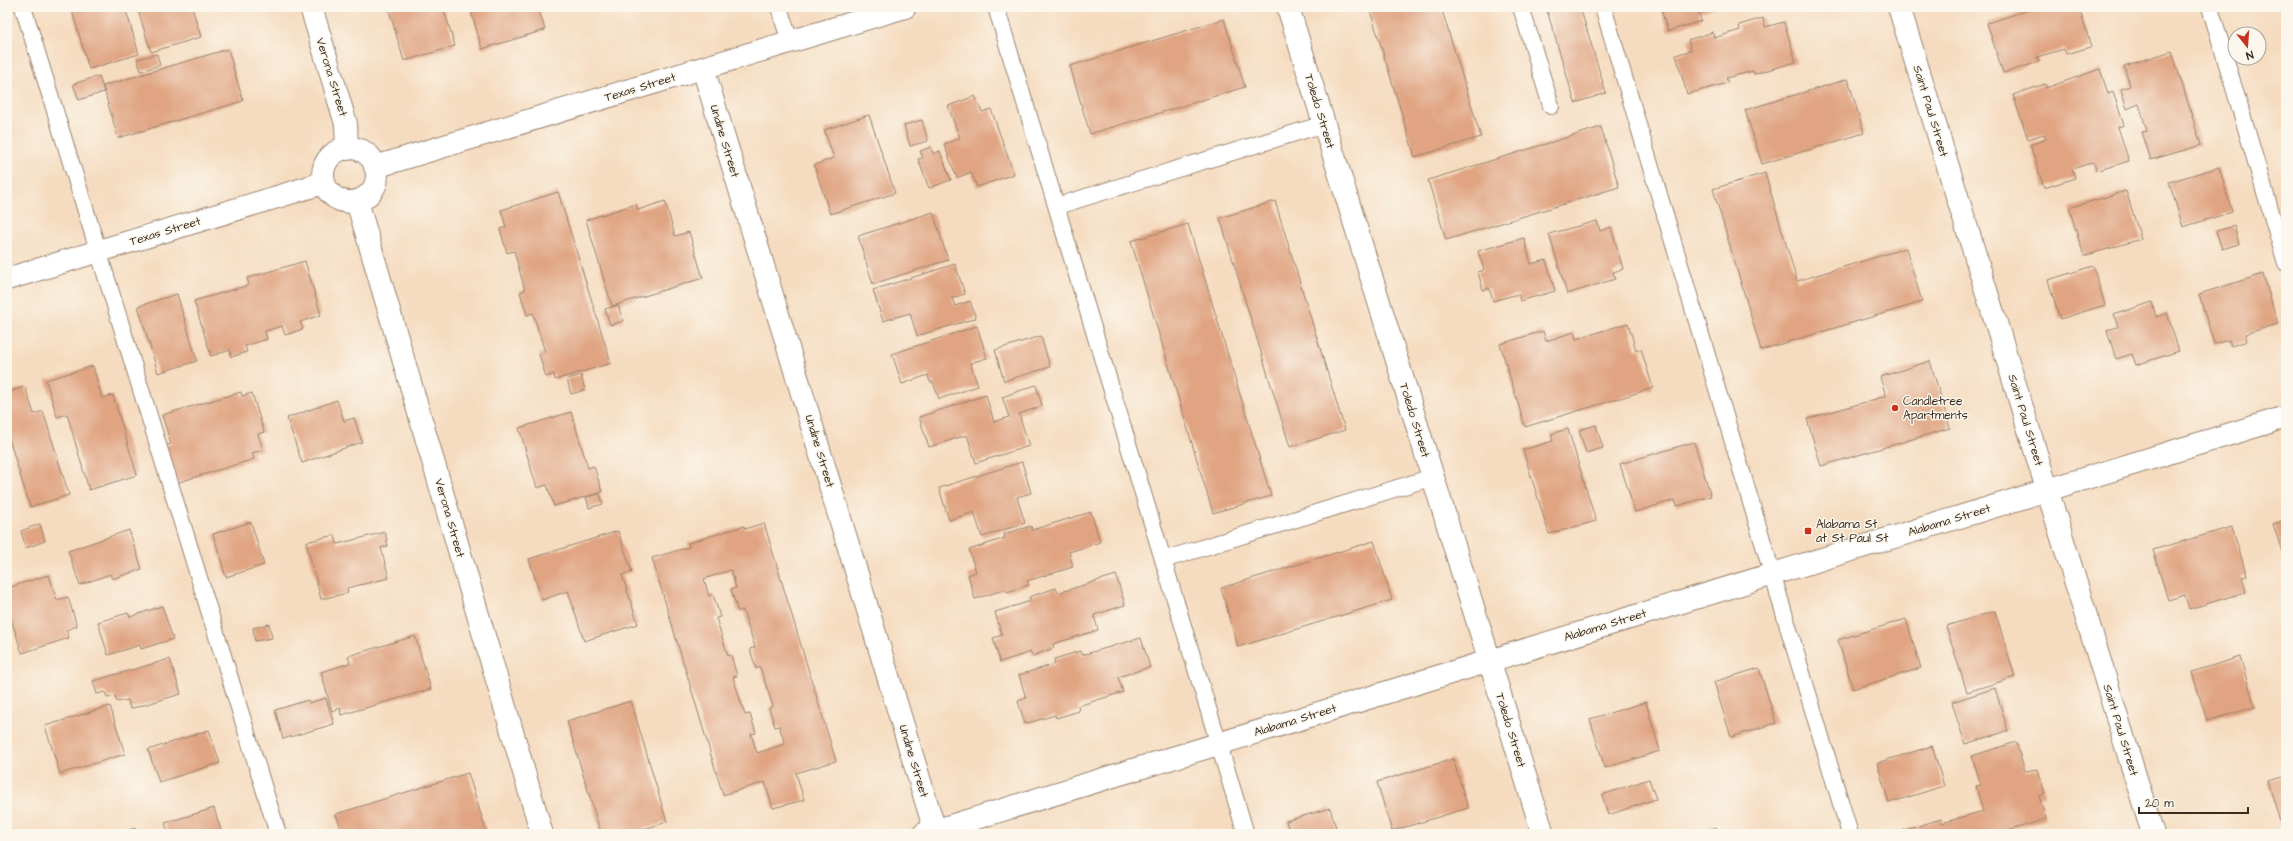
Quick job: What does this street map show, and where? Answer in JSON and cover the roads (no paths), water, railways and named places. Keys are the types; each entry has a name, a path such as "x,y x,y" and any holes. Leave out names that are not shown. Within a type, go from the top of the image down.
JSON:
{"street":[{"name":"Verona Street","path":"311,7 346,124 347,149"},
{"name":"Texas Street","path":"375,167 905,7"},
{"name":"Toledo Street","path":"1288,7 1543,834"},
{"name":"Saint Paul Street","path":"1899,7 2153,834"},
{"name":"Undine Street","path":"703,68 932,833"},
{"path":"356,149 371,159 375,167 377,176 371,192 357,201 349,203 333,197 323,182 324,169 330,156 338,151 356,149"},
{"name":"Texas Street","path":"7,279 323,182"},
{"name":"Verona Street","path":"357,201 542,834"},
{"name":"Alabama Street","path":"932,833 1218,743 2286,417"}],"lane":[{"path":"23,7 278,834"},
{"path":"779,7 790,42"},
{"path":"996,7 1246,834"},
{"path":"1520,7 1551,106"},
{"path":"1604,7 1774,574 1850,834"},
{"path":"2210,7 2286,263"},
{"path":"1056,206 1324,124"},
{"path":"1163,560 1433,477"}],"place":[{"name":"Candletree Apartments","path":"1895,408"},
{"name":"Alabama St at St Paul St","path":"1808,531"}]}
